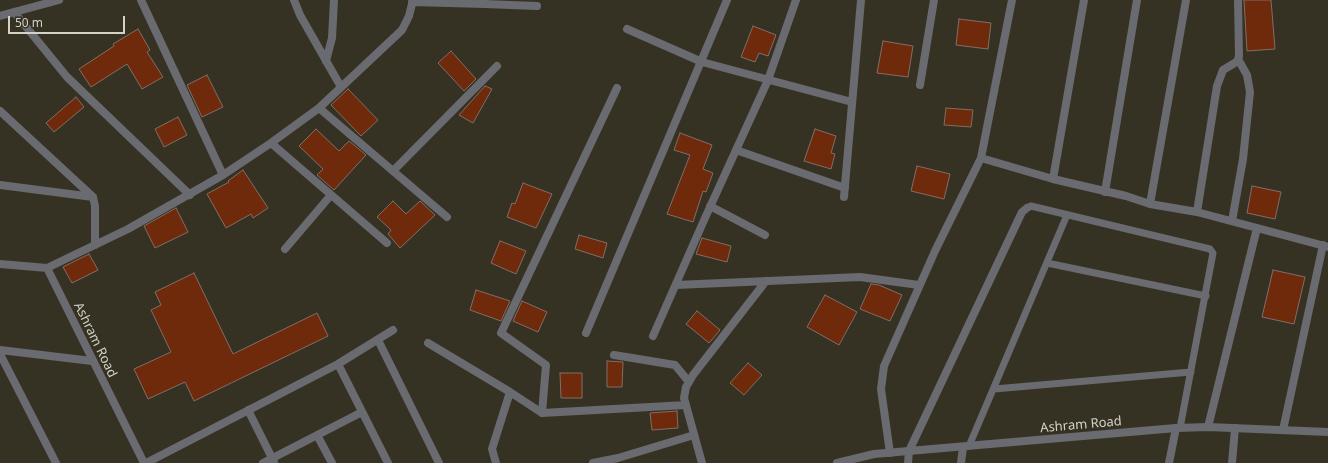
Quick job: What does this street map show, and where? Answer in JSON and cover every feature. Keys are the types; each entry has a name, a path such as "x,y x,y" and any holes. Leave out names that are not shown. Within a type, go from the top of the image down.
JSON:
{"street":[{"path":"0,16 59,0"},
{"path":"141,0 223,175"},
{"path":"294,0 300,15 341,88"},
{"path":"326,61 332,38 334,0"},
{"path":"586,334 727,0"},
{"path":"654,336 710,206 768,80 796,0"},
{"path":"844,197 861,0"},
{"path":"920,84 934,0"},
{"path":"890,453 881,389 884,366 919,285 981,158 1012,0"},
{"path":"1053,179 1084,0"},
{"path":"1105,192 1137,0"},
{"path":"1150,204 1186,0"},
{"path":"1232,221 1243,159 1250,92 1247,75 1238,59 1238,0"},
{"path":"0,264 47,268 128,230 223,175 271,143 319,108 341,88 402,30 409,16 412,1 485,2 537,6"},
{"path":"14,12 67,77 190,195"},
{"path":"627,29 702,62 852,102"},
{"path":"1197,212 1217,86 1223,70 1236,63 1238,59"},
{"path":"393,171 498,66"},
{"path":"542,413 546,365 501,333 617,88"},
{"path":"319,108 447,217"},
{"path":"0,110 93,197 95,206 95,245"},
{"path":"271,143 386,243"},
{"path":"736,150 845,188"},
{"path":"981,158 1053,179 1126,196 1150,204 1197,212 1326,246 1283,430"},
{"path":"0,185 93,197"},
{"path":"285,249 330,195"},
{"path":"710,206 766,234"},
{"path":"908,463 910,452 1022,212 1027,208"},
{"path":"1208,427 1257,228"},
{"name":"Ashram Road","path":"47,268 92,361 145,463"},
{"path":"676,286 860,277 919,285"},
{"path":"702,463 684,398 689,382 766,281"},
{"path":"145,463 338,364 394,330"},
{"path":"378,340 439,463"},
{"path":"428,343 542,413 686,405"},
{"path":"0,350 92,361"},
{"path":"0,354 56,463"},
{"path":"614,355 675,365 689,382"},
{"path":"338,364 388,463"},
{"path":"496,463 492,449 510,392"},
{"path":"248,410 274,461"},
{"path":"263,463 274,461 317,435 362,412"},
{"name":"Ashram Road","path":"837,463 874,454 1178,428 1208,427 1328,432"},
{"path":"1169,463 1178,428"},
{"path":"1232,463 1235,428"},
{"path":"317,435 332,463"},
{"path":"593,463 618,458 694,435"},
{"path":"961,463 966,447"}],"lane":[{"path":"1027,208 1031,206 1210,249 1213,252 1191,372 1178,428"},
{"path":"966,447 994,389 1067,215"},
{"path":"1047,263 1206,296"},
{"path":"994,389 1191,372"}],"building":[{"path":"1244,0 1271,0 1275,49 1247,51"},
{"path":"959,19 991,23 988,49 956,45"},
{"path":"753,26 776,35 768,56 759,53 755,62 741,57"},
{"path":"138,29 150,50 147,52 163,77 142,89 127,64 91,87 79,69 114,46 113,44"},
{"path":"883,41 913,46 908,77 877,73"},
{"path":"451,51 476,79 464,91 438,63"},
{"path":"207,75 223,107 202,117 187,85"},
{"path":"485,86 492,89 473,123 459,115"},
{"path":"348,89 378,120 361,136 331,105"},
{"path":"76,97 84,107 54,132 46,123"},
{"path":"946,108 973,110 971,127 944,125"},
{"path":"178,117 187,135 164,147 155,129"},
{"path":"316,129 339,151 349,141 366,155 334,190 317,175 323,169 299,146"},
{"path":"815,129 836,136 831,153 835,154 831,169 804,161"},
{"path":"680,133 712,145 703,169 713,173 706,192 703,191 693,222 667,214 690,155 674,150"},
{"path":"917,166 950,174 944,199 911,191"},
{"path":"243,170 268,208 253,218 251,214 226,228 207,194 229,182 228,181"},
{"path":"523,183 552,194 536,228 507,217 512,203 515,204"},
{"path":"1252,186 1281,192 1275,219 1247,213"},
{"path":"393,201 406,214 420,201 435,215 400,248 388,234 391,230 377,217"},
{"path":"176,208 188,232 155,248 144,226"},
{"path":"579,235 607,243 603,258 575,249"},
{"path":"702,238 731,246 727,262 696,254"},
{"path":"500,241 526,251 516,274 491,263"},
{"path":"89,254 98,270 72,283 63,267"},
{"path":"1273,270 1305,277 1294,324 1262,317"},
{"path":"194,273 233,354 317,313 328,336 194,401 185,382 148,399 134,369 171,352 151,310 161,305 155,292"},
{"path":"871,284 879,285 902,295 890,321 860,309"},
{"path":"476,290 510,301 501,321 470,310"},
{"path":"825,295 857,312 839,345 807,327"},
{"path":"522,301 547,312 538,332 513,321"},
{"path":"697,311 720,330 709,343 686,324"},
{"path":"607,361 623,362 622,387 607,387"},
{"path":"748,363 762,375 744,395 730,383"},
{"path":"560,373 582,373 582,398 561,398"},
{"path":"677,411 678,428 652,430 650,413"}]}
